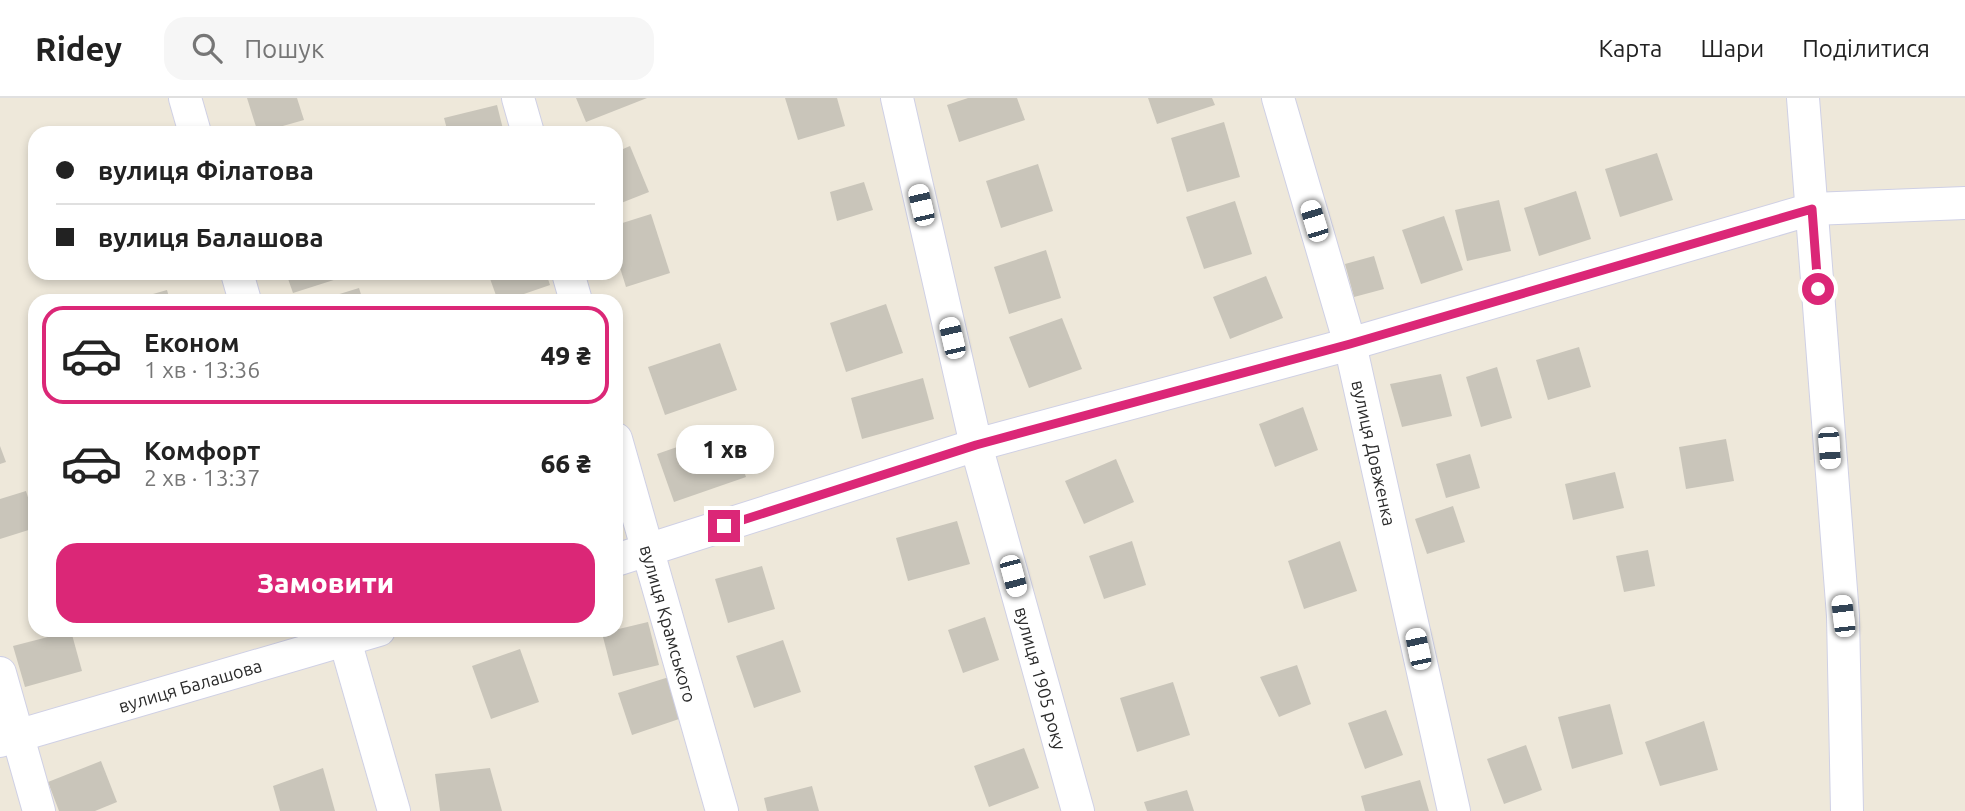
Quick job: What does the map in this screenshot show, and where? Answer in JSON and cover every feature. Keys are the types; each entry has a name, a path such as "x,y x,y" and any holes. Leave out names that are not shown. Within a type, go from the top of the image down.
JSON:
{"street":[{"path":"185,98 193,126"},
{"path":"518,98 526,126"},
{"name":"вулиця 1905 року","path":"897,98 976,445 1078,811"},
{"name":"вулиця Довженка","path":"1278,98 1350,344 1454,811"},
{"path":"1803,98 1843,616 1847,811"},
{"path":"623,558 976,445 1350,344 1812,209 1965,203"},
{"name":"вулиця Крамського","path":"623,464 722,811"},
{"name":"вулиця Балашова","path":"9,738 337,637"},
{"path":"345,637 394,811"},
{"path":"0,673 9,738 39,811"}],"building":[{"path":"247,98 297,98 304,120 283,126 256,126"},
{"path":"576,98 647,98 586,122"},
{"path":"785,98 837,98 845,126 798,140"},
{"path":"968,98 1017,98 1025,120 959,142 947,105"},
{"path":"1148,98 1212,98 1215,105 1157,124"},
{"path":"497,105 502,126 446,126 444,118"},
{"path":"1224,122 1240,177 1187,192 1171,138"},
{"path":"630,146 649,192 623,202 623,149"},
{"path":"1657,153 1673,200 1620,217 1605,169"},
{"path":"1038,164 1053,211 1001,228 986,181"},
{"path":"864,182 873,210 837,221 830,192"},
{"path":"1576,191 1591,239 1539,256 1524,208"},
{"path":"1499,200 1511,251 1467,261 1455,210"},
{"path":"1235,201 1252,254 1204,269 1186,217"},
{"path":"651,214 670,273 626,287 623,277 623,223"},
{"path":"1444,216 1463,270 1421,284 1402,230"},
{"path":"1046,250 1061,298 1009,314 994,267"},
{"path":"1374,256 1384,289 1354,297 1345,264"},
{"path":"1266,276 1283,318 1230,339 1213,297"},
{"path":"288,280 334,280 293,293"},
{"path":"490,280 548,280 550,285 524,294 496,294"},
{"path":"359,288 361,294 340,294"},
{"path":"886,304 903,353 846,372 830,323"},
{"path":"1062,318 1082,369 1029,388 1009,337"},
{"path":"720,343 737,390 665,415 648,367"},
{"path":"1579,347 1591,387 1548,400 1536,360"},
{"path":"1497,367 1512,418 1481,427 1466,377"},
{"path":"1441,374 1452,416 1402,427 1390,384"},
{"path":"923,378 934,419 862,439 851,398"},
{"path":"1303,407 1318,450 1275,467 1259,424"},
{"path":"729,429 746,477 674,502 657,454"},
{"path":"1726,439 1734,481 1686,489 1679,447"},
{"path":"0,446 6,462 0,464"},
{"path":"1470,454 1480,488 1446,498 1436,464"},
{"path":"1116,459 1134,502 1084,524 1065,481"},
{"path":"1615,472 1624,508 1573,520 1565,484"},
{"path":"26,491 28,530 0,539 0,499"},
{"path":"1453,506 1465,542 1427,554 1415,519"},
{"path":"957,521 970,564 908,581 896,538"},
{"path":"1132,541 1146,585 1104,599 1089,556"},
{"path":"1340,541 1357,591 1304,609 1288,561"},
{"path":"1648,550 1655,586 1624,592 1616,556"},
{"path":"762,566 775,609 728,623 715,579"},
{"path":"985,617 999,660 963,673 948,630"},
{"path":"648,622 659,665 613,676 603,637 623,637 623,628"},
{"path":"48,637 73,637 82,671 25,687 13,646"},
{"path":"783,640 801,692 754,708 736,656"},
{"path":"520,649 539,702 491,719 472,666"},
{"path":"1297,665 1311,704 1279,717 1260,677"},
{"path":"669,677 682,718 632,735 618,693"},
{"path":"1173,682 1190,735 1137,752 1120,698"},
{"path":"1610,704 1623,754 1572,769 1558,717"},
{"path":"1386,710 1403,755 1365,769 1348,723"},
{"path":"1704,721 1718,770 1660,786 1645,742"},
{"path":"1526,745 1542,790 1504,804 1487,759"},
{"path":"1024,748 1039,788 989,807 974,766"},
{"path":"101,761 117,802 95,811 59,811 48,782"},
{"path":"323,768 335,811 280,811 273,786"},
{"path":"490,768 502,811 440,811 435,774"},
{"path":"1420,780 1429,811 1365,811 1361,796"},
{"path":"812,786 819,811 767,811 764,798"},
{"path":"1187,790 1194,811 1147,811 1144,802"}],"route":[{"path":"724,526 976,445 1350,344 1812,209 1818,289"}]}
